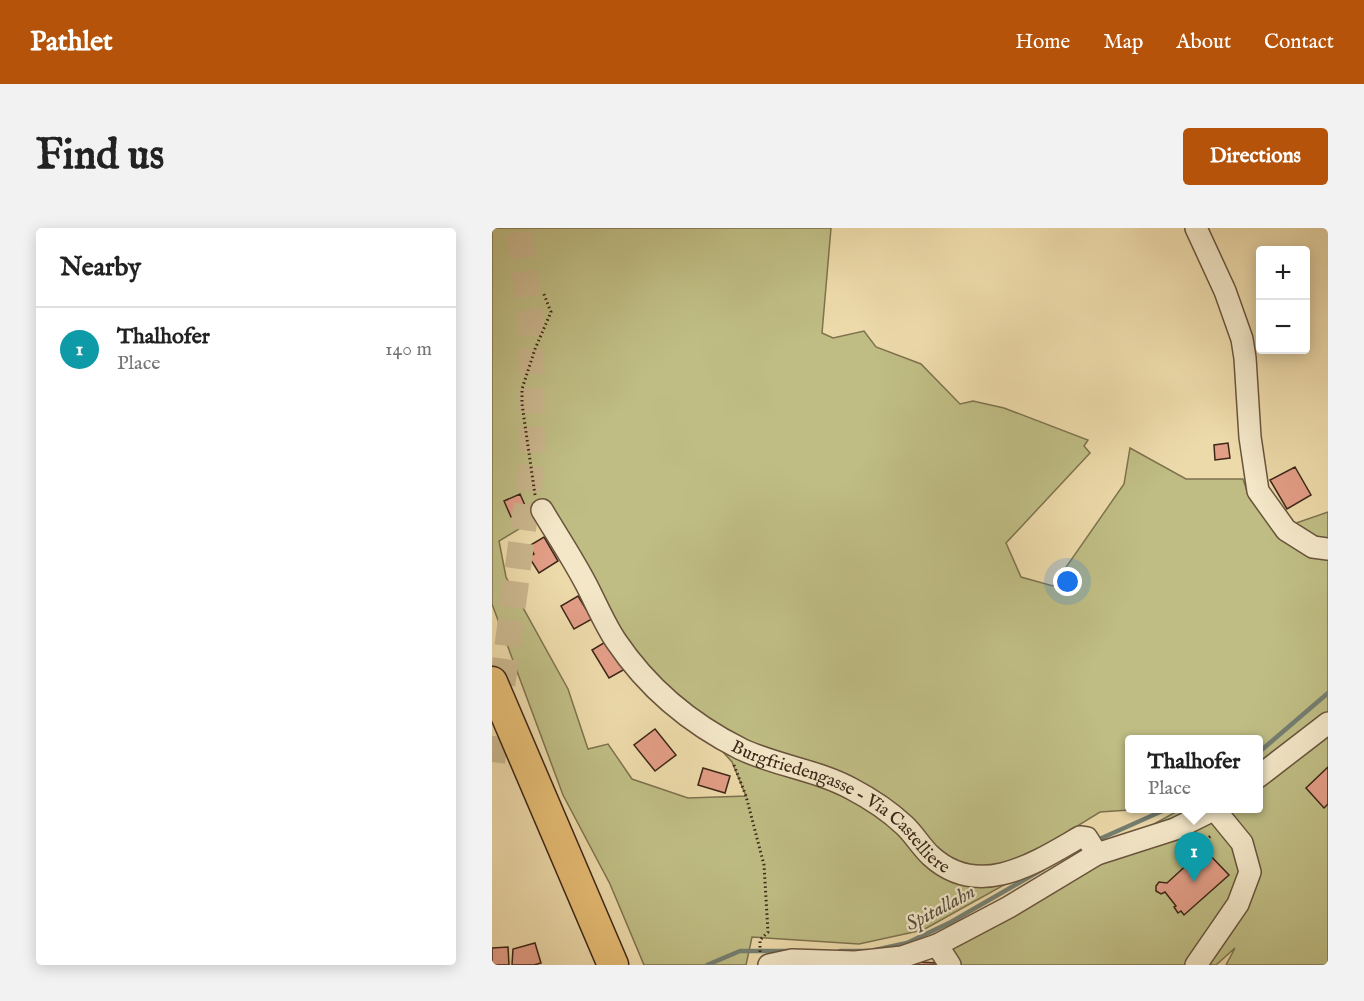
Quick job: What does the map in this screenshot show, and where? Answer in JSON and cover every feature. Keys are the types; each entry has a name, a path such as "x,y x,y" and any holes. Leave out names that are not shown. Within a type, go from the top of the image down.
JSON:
{"highway":[{"path":"492,682 614,965"},
{"path":"492,732 591,965"}],"street":[{"path":"1196,228 1225,291 1242,339 1250,437 1258,491 1286,531 1313,547 1328,549"},
{"name":"Burgfriedengasse - Via Castelliere","path":"542,510 585,582 615,639 638,670 675,706 707,730 767,760 808,771 851,788 882,807 905,826 931,856 948,868 964,874 990,876 1014,872 1080,837 1093,847"},
{"path":"1263,773 1328,723"},
{"path":"774,964 792,960 855,962 902,957 937,945 1009,908 1093,847 1175,829 1208,813"},
{"path":"1196,965 1238,904 1250,872 1242,843 1219,813"},
{"path":"937,945 950,965"}],"path":[{"path":"542,510 531,483 522,389 535,349 551,312 543,292"},
{"path":"732,762 746,796 764,865 768,932 760,940"},
{"path":"1202,843 1216,832"}],"shaded area":[{"path":"492,228 831,228 822,333 833,338 864,331 876,347 921,364 960,404 973,401 1004,408 1088,440 1084,446 1090,453 1006,543 1021,577 1053,586 1124,484 1130,448 1186,479 1243,479 1248,494 1276,530 1328,512 1328,965 1226,965 1235,948 1216,965 954,965 937,945 1174,813 1263,813 1263,735 1125,735 1125,810 1100,812 999,874 1004,885 923,930 859,944 752,937 746,965 644,965 610,884 563,795 492,604","holes":["537,518 643,662 732,762 746,796 688,798 632,779 608,744 588,749 568,689 506,577 499,541"]}],"building":[{"path":"1228,443 1230,458 1215,460 1214,445"},
{"path":"1295,467 1311,495 1287,509 1270,480"},
{"path":"520,494 527,510 511,517 504,501"},
{"path":"544,537 558,561 539,573 529,557 534,554 529,546"},
{"path":"578,596 592,619 574,629 561,606"},
{"path":"607,641 625,669 609,678 592,650"},
{"path":"655,729 676,755 655,771 634,745"},
{"path":"1328,767 1328,804 1324,808 1306,788"},
{"path":"703,768 730,776 725,793 698,785"},
{"path":"1204,849 1229,875 1184,915 1181,911 1178,913 1174,907 1176,906 1165,892 1161,894 1156,891 1156,886 1159,882 1167,883"},
{"path":"535,943 541,963 512,965 513,949"},
{"path":"508,947 509,965 492,965 492,948"},
{"path":"915,962 939,963 939,965 915,965"}],"waterway":[{"name":"Spitallahn","path":"1263,749 1328,693"},
{"name":"Spitallahn","path":"1095,841 1158,813"},
{"name":"Spitallahn","path":"875,950 907,943 951,922 1043,869"},
{"name":"Spitallahn","path":"707,965 740,951 789,951"},
{"name":"Spitallahn","path":"840,951 867,951"}],"tunnel":[{"path":"492,762 532,462 531,317 518,228"}],"place":[{"name":"Thalhofer","path":"1194,882"}]}
